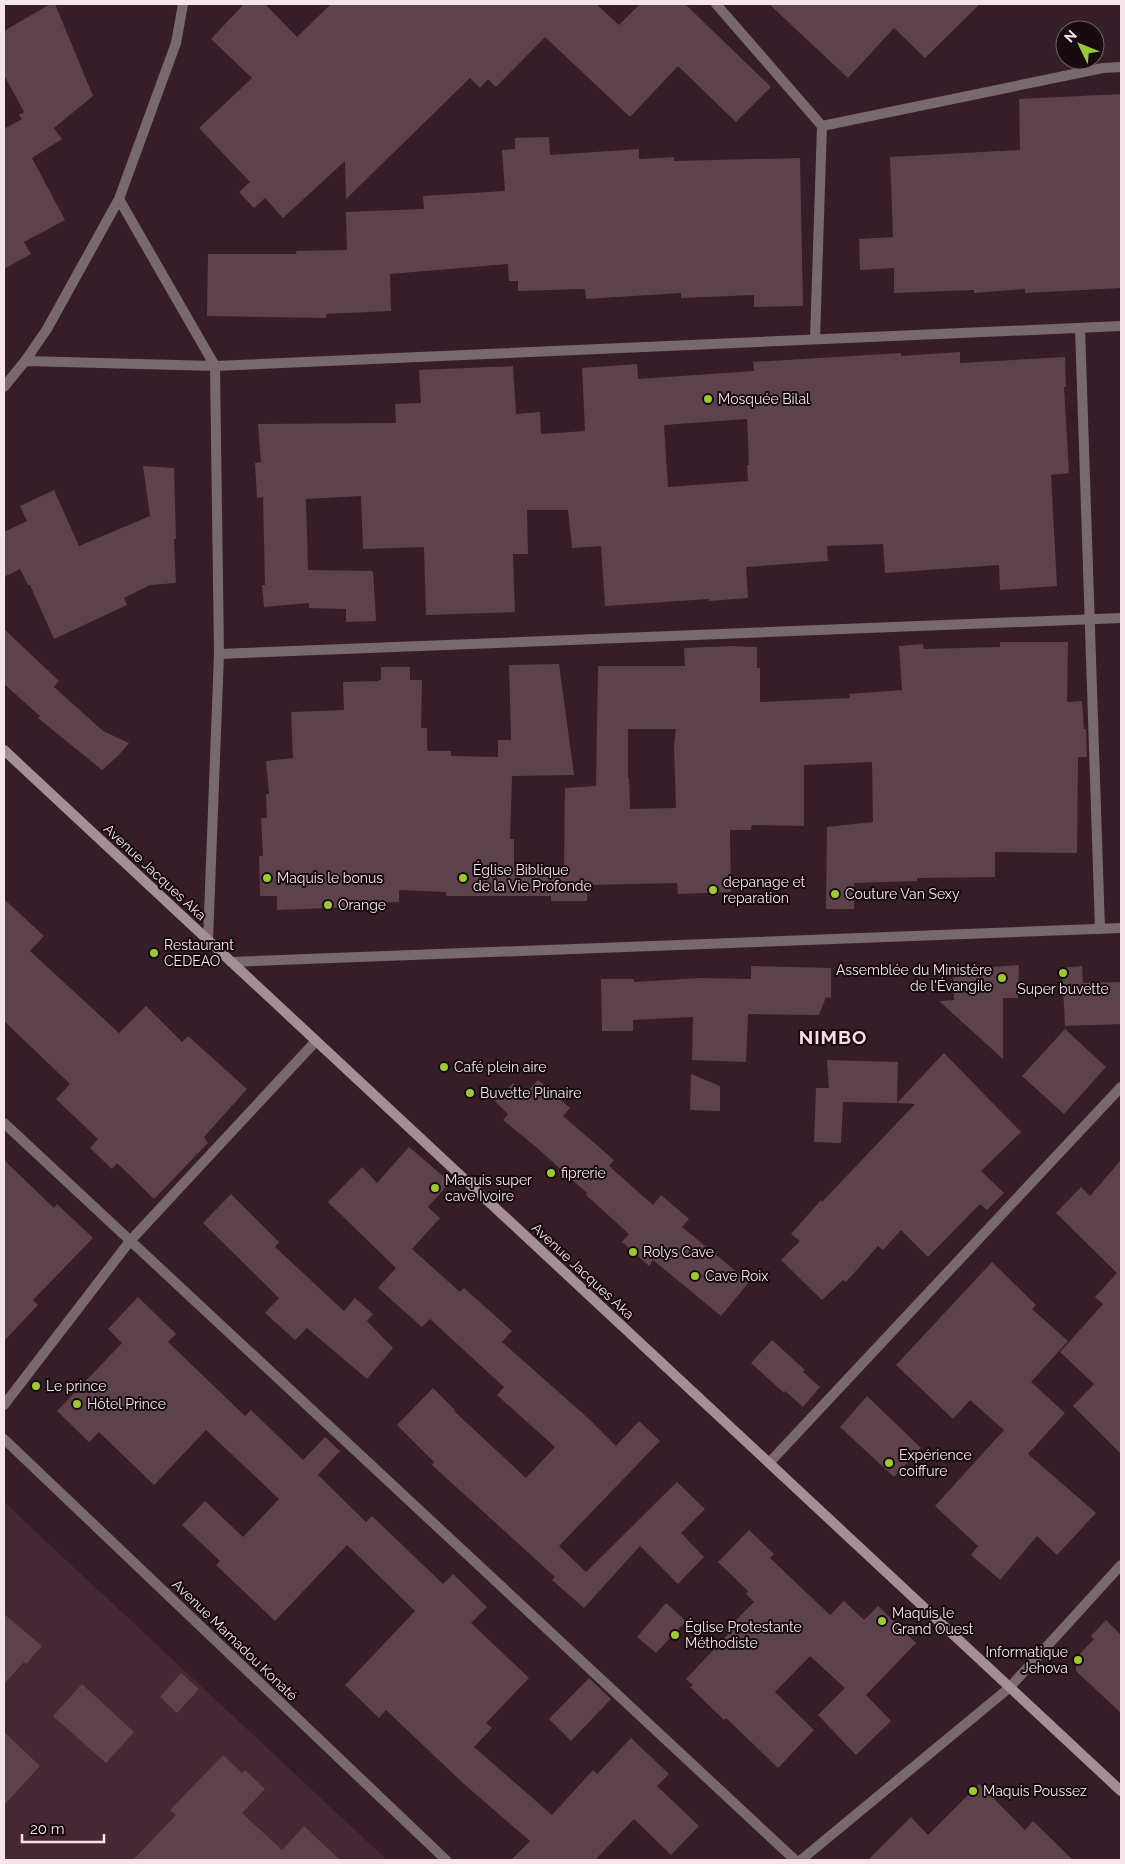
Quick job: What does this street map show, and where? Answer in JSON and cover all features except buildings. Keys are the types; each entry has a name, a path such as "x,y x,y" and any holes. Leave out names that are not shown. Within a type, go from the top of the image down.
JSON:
{"street":[{"path":"4,387 47,329 119,199 176,43 183,4"},
{"path":"716,4 822,126 815,339"},
{"path":"822,126 1103,68 1121,67"},
{"path":"119,199 215,366 219,654 208,940"},
{"path":"25,361 215,366 1121,326"},
{"path":"1080,328 1100,928"},
{"path":"219,654 1121,618"},
{"name":"Avenue Jacques Aka","path":"4,750 1121,1791"},
{"path":"231,962 1121,928"},
{"path":"4,1405 130,1241 316,1041"},
{"path":"769,1464 1121,1087"},
{"path":"4,1123 794,1860"},
{"name":"Avenue Mamadou Konaté","path":"4,1439 446,1860"},
{"path":"801,1860 1009,1688 1121,1565"}],"shaded area":[{"path":"4,1502 387,1860 4,1860"}],"place":[{"name":"Mosquée Bilal","path":"708,399"},
{"name":"Maquis le bonus","path":"267,878"},
{"name":"Église Biblique de la Vie Profonde","path":"463,878"},
{"name":"depanage et reparation","path":"713,890"},
{"name":"Couture Van Sexy","path":"835,894"},
{"name":"Orange","path":"328,905"},
{"name":"Restaurant CEDEAO","path":"154,953"},
{"name":"Super buvette","path":"1063,973"},
{"name":"Assemblée du Ministère de l'Évangile","path":"1002,978"},
{"name":"Café plein aire","path":"444,1067"},
{"name":"Buvette Plinaire","path":"470,1093"},
{"name":"fiprerie","path":"551,1173"},
{"name":"Maquis super cave Ivoire","path":"435,1188"},
{"name":"Rolys Cave","path":"633,1252"},
{"name":"Cave Roix","path":"695,1276"},
{"name":"Le prince","path":"36,1386"},
{"name":"Hôtel Prince","path":"77,1404"},
{"name":"Expérience coiffure","path":"889,1463"},
{"name":"Maquis le Grand Ouest","path":"882,1621"},
{"name":"Église Protestante Méthodiste","path":"675,1635"},
{"name":"Informatique Jehova","path":"1078,1660"},
{"name":"Maquis Poussez","path":"973,1791"}],"district":[{"name":"NIMBO","path":"833,1037"}]}
